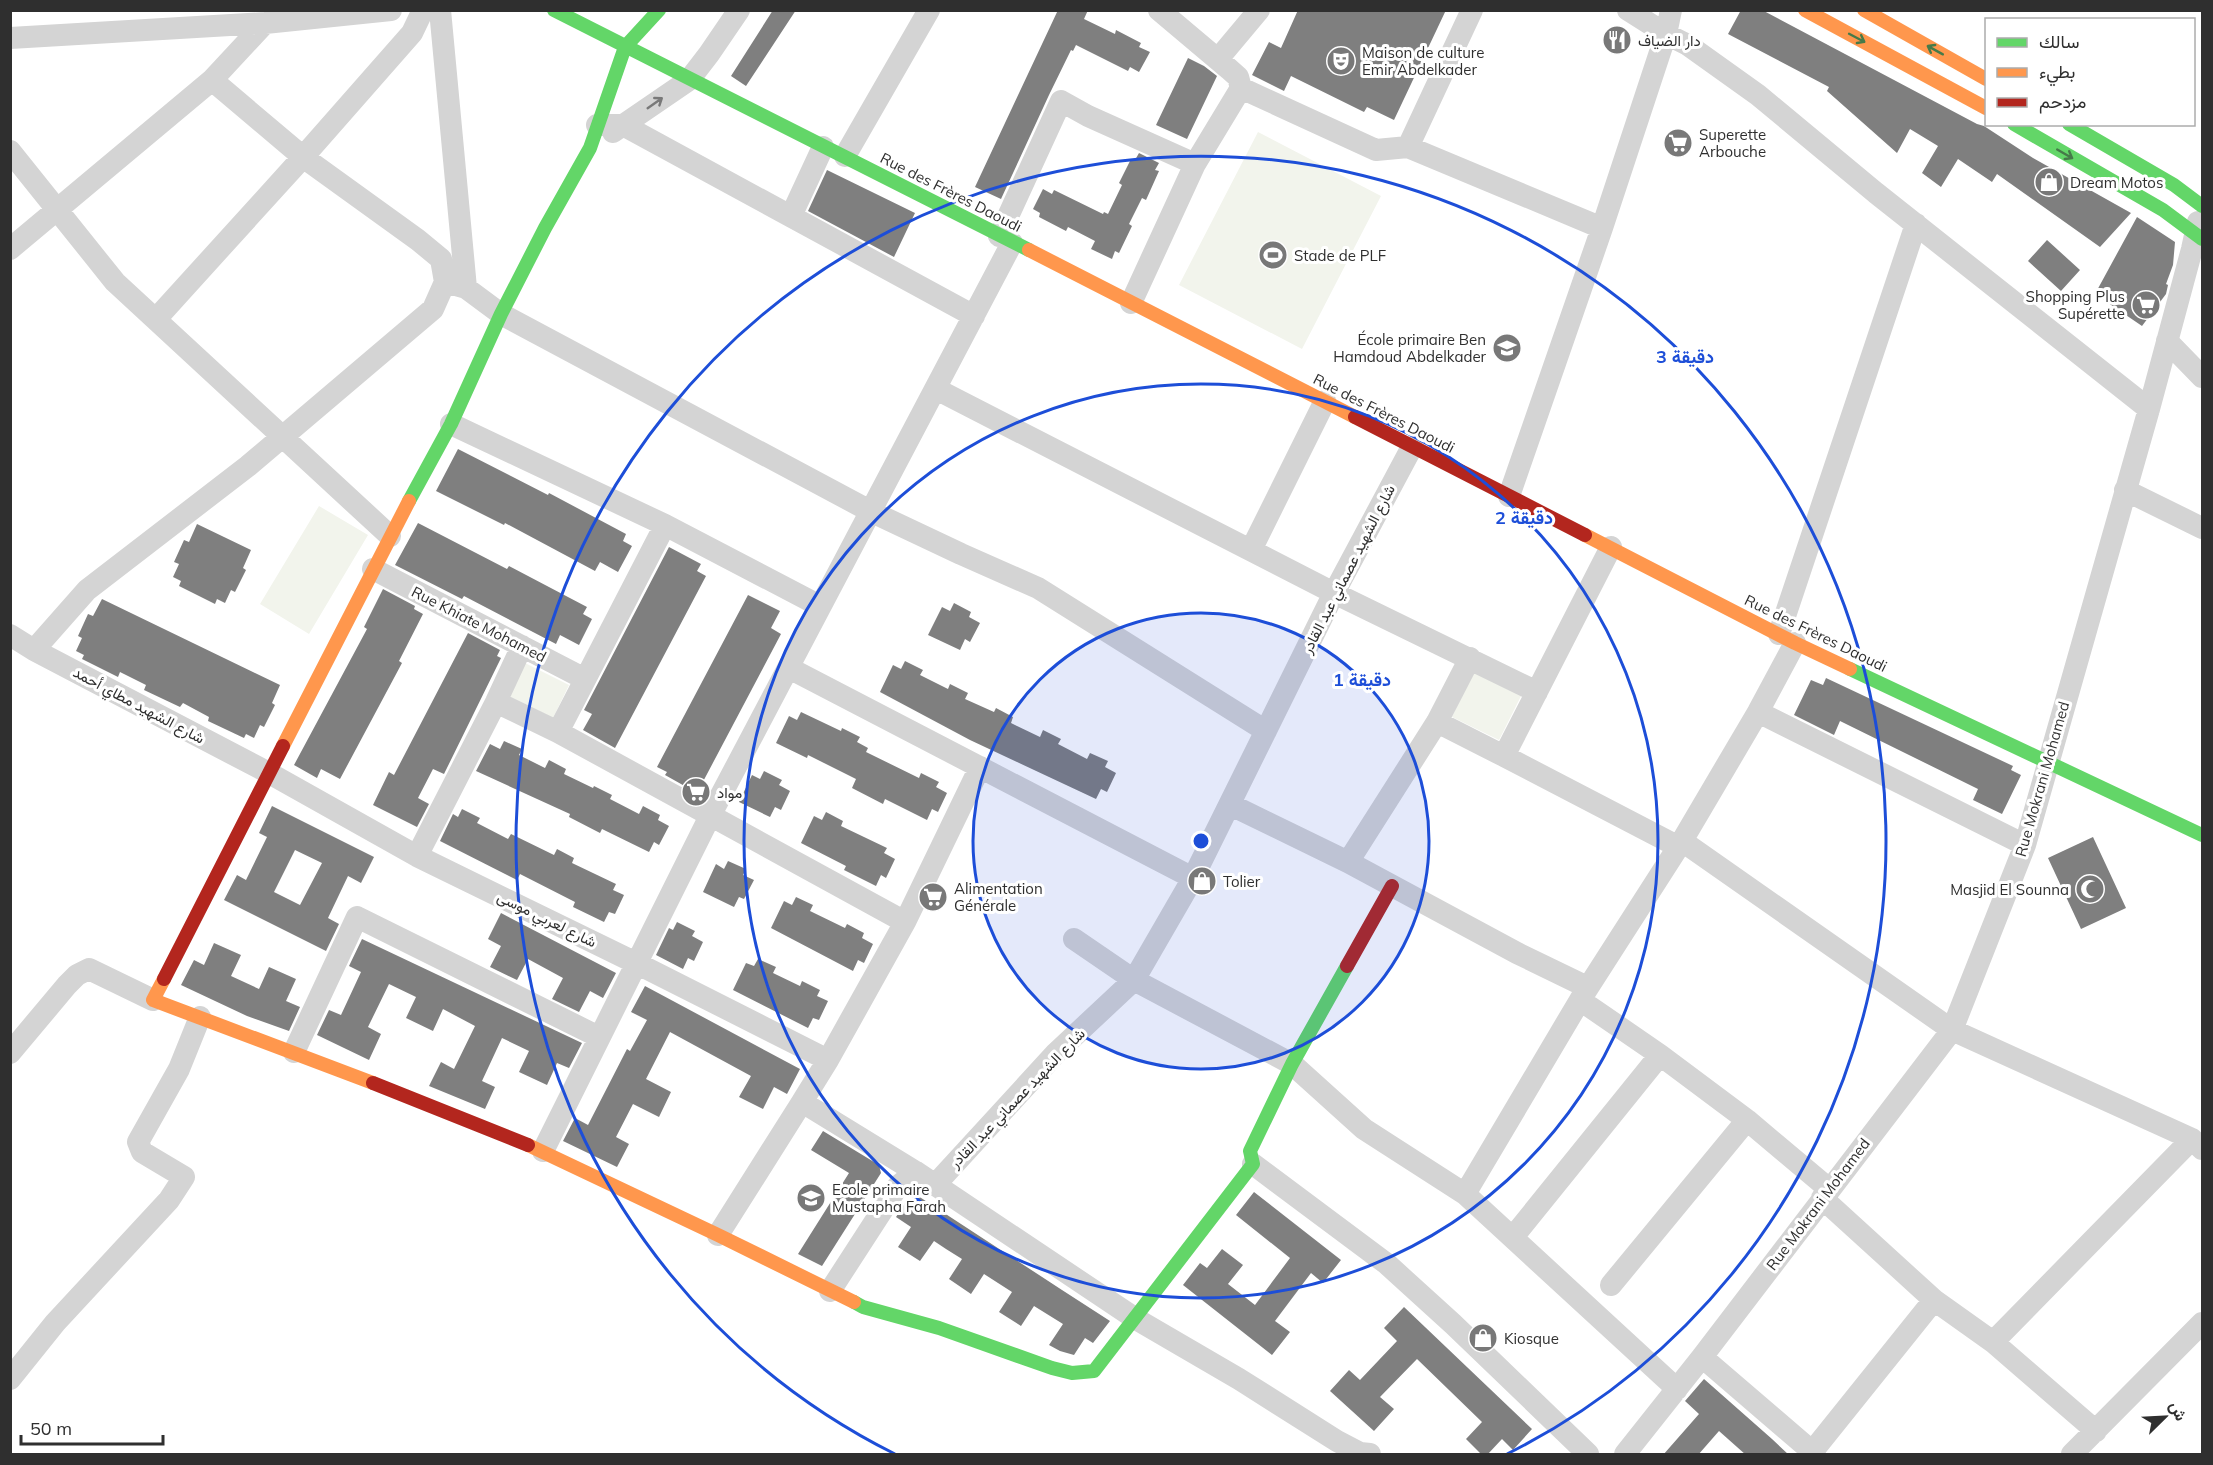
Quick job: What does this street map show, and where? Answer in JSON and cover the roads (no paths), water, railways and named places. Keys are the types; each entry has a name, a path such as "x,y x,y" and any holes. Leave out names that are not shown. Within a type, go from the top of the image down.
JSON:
{"main road":[{"name":"Rue des Frères Daoudi","path":"554,10 1325,400 1787,639 2202,835"},
{"path":"659,10 625,47 590,148 545,228 501,314 451,424 390,536 153,1000 294,1052 543,1151 863,1307 939,1328 1052,1368 1072,1373 1094,1371 1253,1164 1250,1151 1292,1064 1392,886"},
{"path":"1805,10 1985,107"},
{"path":"1864,10 1985,78"},
{"path":"2017,126 2163,210 2197,240"},
{"path":"2072,126 2202,203"}],"street":[{"path":"170,10 185,28"},
{"path":"10,38 265,23 391,10"},
{"path":"156,319 412,33 423,10"},
{"path":"34,650 87,590 183,518 282,437 433,309 455,285 440,10"},
{"path":"590,148 689,80 739,10"},
{"path":"845,156 929,10"},
{"path":"1131,303 1195,164 1241,88 1238,77 1159,10"},
{"path":"1218,59 1258,10"},
{"path":"1408,147 1472,10"},
{"path":"1628,10 1688,45 1758,95 2149,409"},
{"path":"1509,496 1602,228 1666,34 1671,10"},
{"path":"10,249 212,80 265,23"},
{"path":"212,80 303,157 418,240 441,260 455,285 501,314 870,511 1038,588 1266,731"},
{"path":"1241,88 1376,150 1408,147 1602,228"},
{"path":"543,1151 710,816 974,316 1061,101 1088,116 1195,164"},
{"path":"597,125 623,125 974,316"},
{"path":"791,216 823,147"},
{"path":"10,151 115,282 390,536"},
{"name":"Rue Mokrani Mohamed","path":"1625,1455 1952,1030 2025,845 2197,240 2202,203"},
{"path":"1465,1194 1584,994 1680,843 1758,712 1787,639 1916,224"},
{"path":"2167,341 2202,377"},
{"path":"936,389 1334,593 1538,692"},
{"path":"1251,550 1325,400"},
{"path":"451,424 665,525 820,606"},
{"name":"شارع الشهيد عصماني عبد القادر","path":"935,1185 1056,1053 1134,980 1193,878 1334,593 1412,447"},
{"path":"2125,490 2202,528"},
{"path":"558,732 665,525"},
{"path":"1504,756 1611,547"},
{"name":"Rue Khiate Mohamed","path":"373,569 585,679"},
{"name":"شارع الشهيد مطاي أحمد","path":"10,635 34,650 269,773"},
{"path":"417,856 522,646"},
{"path":"1348,862 1437,722 1470,658"},
{"path":"789,668 1193,878"},
{"path":"496,702 558,732 905,922"},
{"path":"1758,712 2025,845"},
{"path":"1437,722 1680,843 1952,1030 2197,1144 1993,1342"},
{"path":"718,1235 828,1060 905,922 980,767"},
{"name":"شارع لعربي موسى","path":"269,773 417,856 828,1060"},
{"path":"1231,805 1348,862 1517,953 1584,994 1747,1120 1826,1193 1934,1300 1993,1342 2096,1431"},
{"path":"294,1052 357,917 599,1037"},
{"path":"1074,939 1134,980 1292,1064 1364,1129 1465,1194 1677,1389"},
{"path":"10,1053 67,985 77,975 89,969 153,1000"},
{"path":"10,1378 55,1323 169,1200 184,1177 142,1152 138,1142 179,1069 200,1017"},
{"path":"1513,1236 1660,1055"},
{"path":"802,1102 916,1172 1136,1319 1239,1379 1337,1441 1360,1453 1370,1455"},
{"path":"1611,1285 1747,1120"},
{"path":"1253,1164 1387,1264 1453,1324 1588,1455"},
{"path":"830,1291 898,1186 916,1172"},
{"path":"1702,1357 1810,1452 1934,1300"},
{"path":"2072,1455 2202,1323"}],"place":[{"name":"دار الضياف","path":"1617,40"},
{"name":"Maison de culture Emir Abdelkader","path":"1341,61"},
{"name":"Superette Arbouche","path":"1678,143"},
{"name":"Dream Motos","path":"2049,182"},
{"name":"Stade de PLF","path":"1273,255"},
{"name":"Shopping Plus Supérette","path":"2146,305"},
{"name":"École primaire Ben Hamdoud Abdelkader","path":"1507,348"},
{"name":"مواد","path":"696,792"},
{"name":"Tolier","path":"1202,881"},
{"name":"Masjid El Sounna","path":"2090,889"},
{"name":"Alimentation Générale","path":"933,897"},
{"name":"Ecole primaire Mustapha Farah","path":"811,1198"},
{"name":"Kiosque","path":"1483,1338"}]}
